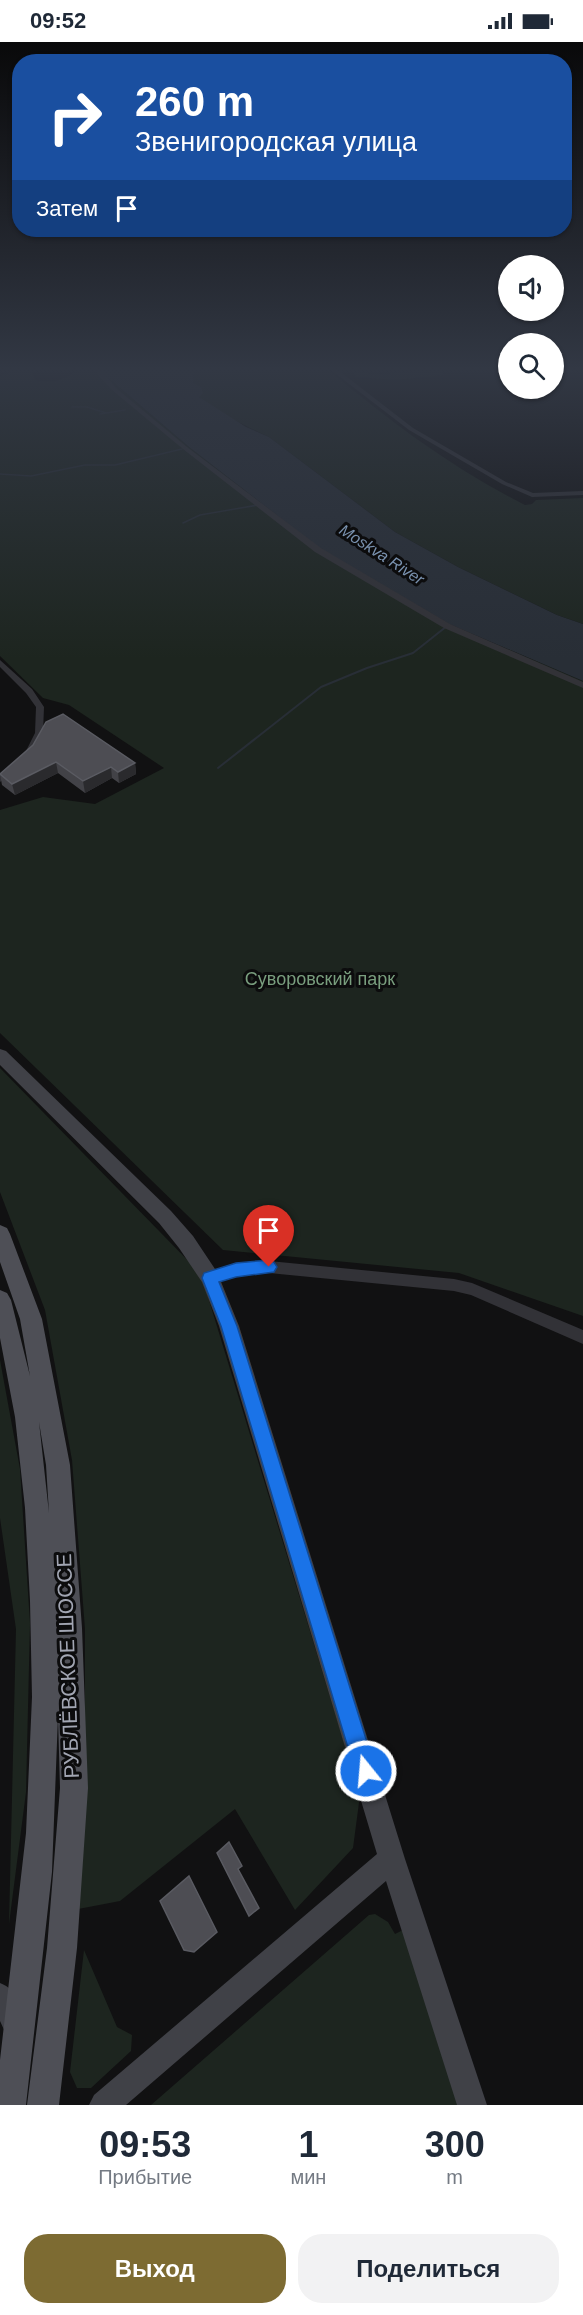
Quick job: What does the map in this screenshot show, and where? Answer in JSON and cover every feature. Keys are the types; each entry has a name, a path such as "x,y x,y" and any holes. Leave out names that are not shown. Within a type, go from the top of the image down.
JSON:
{"main road":[{"name":"РУБЛЁВСКОЕ ШОССЕ","path":"0,1234 31,1319 58,1465 69,1628 74,1788 62,1948 43,2105"},
{"name":"РУБЛЁВСКОЕ ШОССЕ","path":"0,1300 9,1329 34,1468 46,1632 43,1795 10,2105"}],"street":[{"path":"209,466 318,550 447,626 583,685"},
{"path":"475,466 504,483 532,495 583,493"},
{"path":"0,662 29,691 40,707 39,733 29,754 0,779"},
{"path":"0,1055 165,1217 186,1242 210,1278 229,1326 392,1858 472,2105"},
{"path":"210,1278 236,1270 269,1267 446,1284 472,1289 583,1337"},
{"path":"104,2105 392,1858"},
{"path":"0,1997 11,2012 19,2031"}],"green space":[{"name":"Суворовский парк","path":"0,466 214,466 318,547 449,624 583,681 583,1316 459,1273 223,1250 0,1033 0,810 43,797 95,804 164,768 69,705 43,698 0,656"},
{"path":"308,466 458,466 525,505 532,504 536,500 583,498 583,624 557,615 458,567 395,532"},
{"path":"0,1068 201,1274 360,1795 353,1848 295,1910 235,1809 120,1901 73,1910 85,1787 85,1629 72,1460 45,1310 0,1192"},
{"path":"0,1360 20,1469 30,1623 26,1792 9,1924 16,1629 0,1518"},
{"path":"375,1914 388,1922 395,1934 405,1929 458,2105 151,2105 369,1915"},
{"path":"84,1950 117,2027 132,2035 131,2051 91,2088 77,2088 70,2072"}],"water":[{"name":"Moskva River","path":"214,466 308,466 395,532 458,567 557,615 583,624 583,681 449,624 318,547"}],"building":[{"path":"63,714 135,763 118,772 111,767 83,781 56,762 12,784 0,774 33,745 46,722"},
{"path":"229,1842 242,1866 238,1869 259,1908 249,1916 217,1853"},
{"path":"189,1876 217,1932 194,1952 184,1950 160,1901"}],"waterway":[{"path":"0,474 31,476 79,466"},
{"path":"183,523 200,515 264,504"},
{"path":"218,768 321,687 367,668 413,653 447,626"}],"route":[{"path":"269,1267 236,1270 210,1278 229,1326 366,1771"}]}
